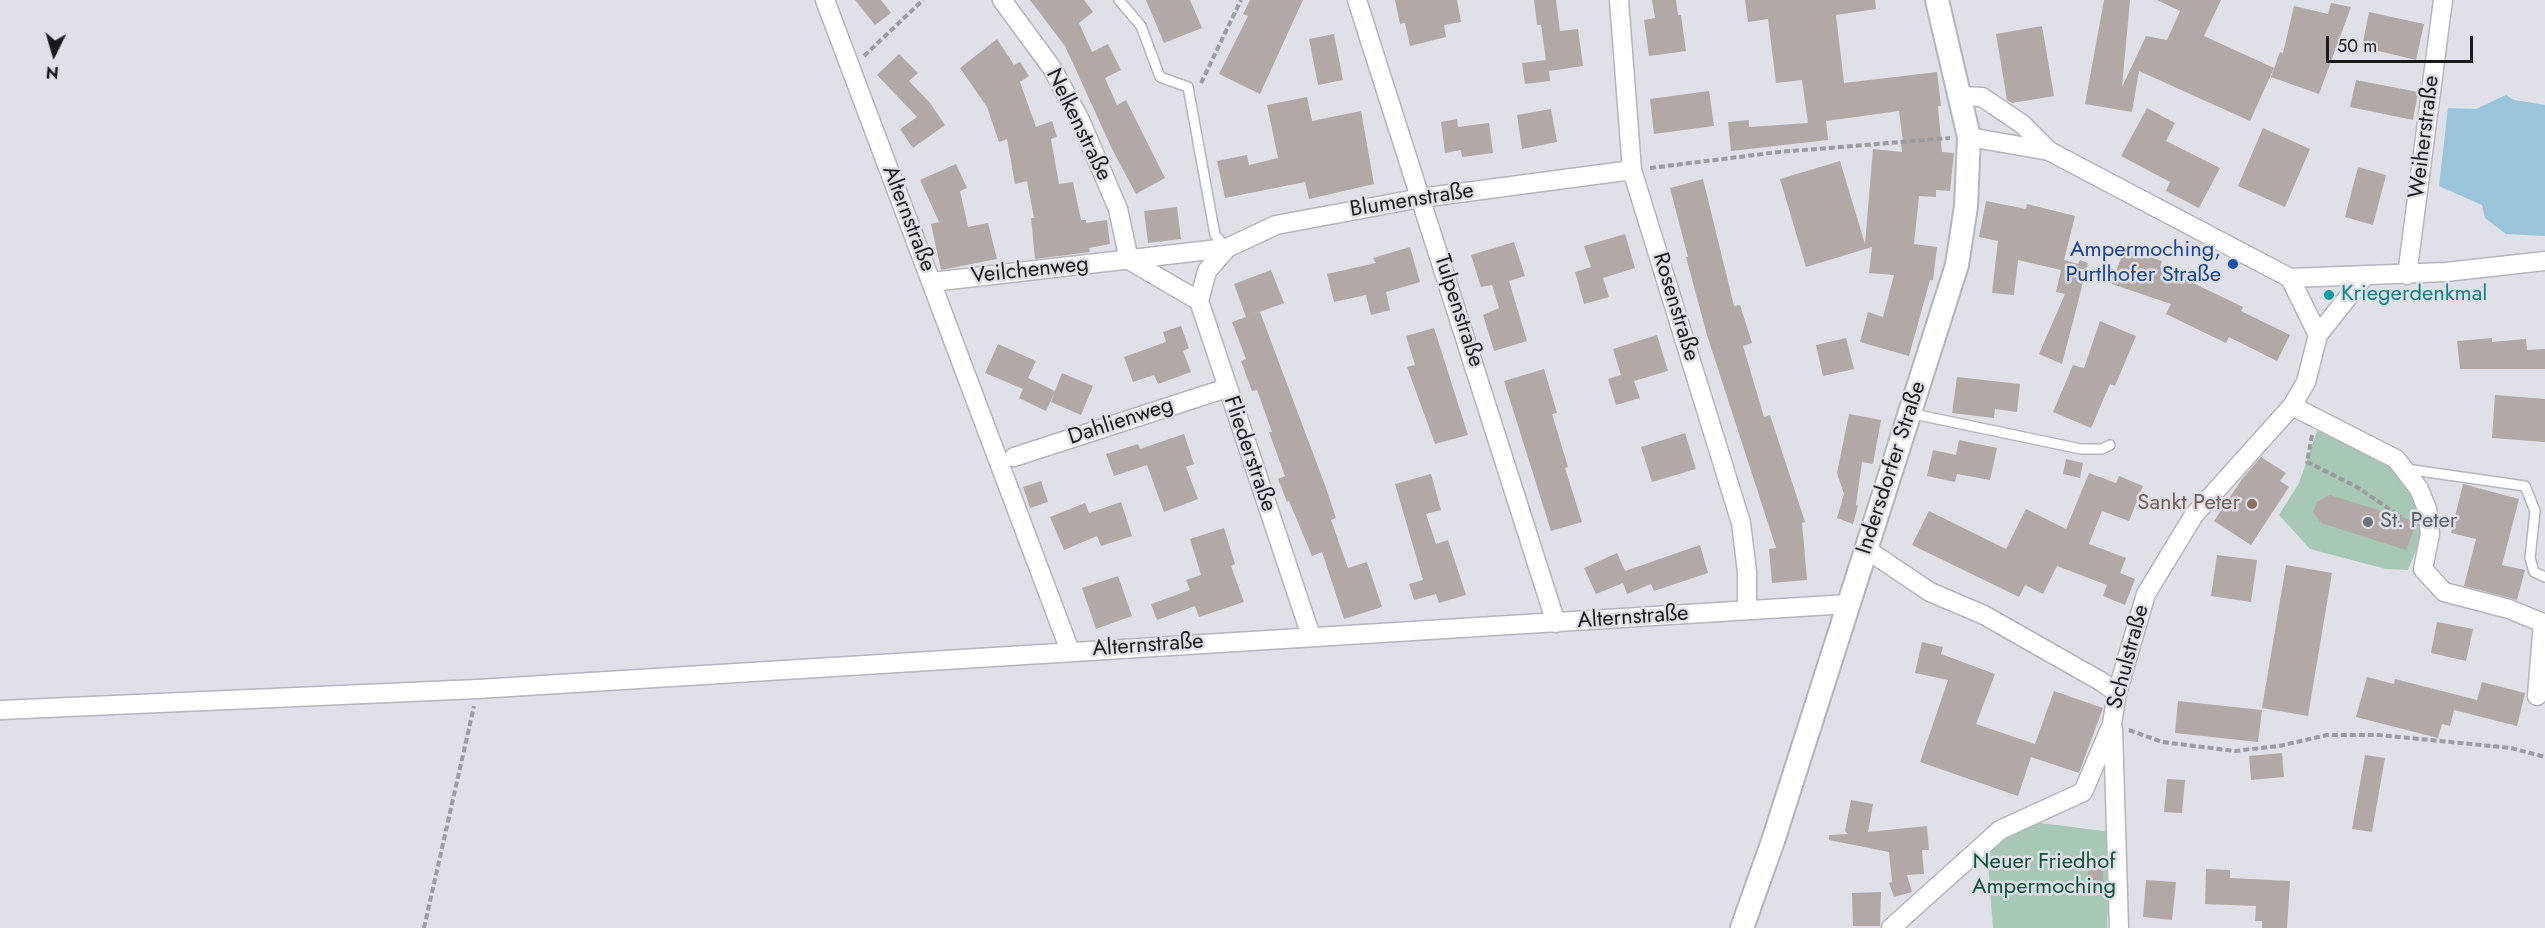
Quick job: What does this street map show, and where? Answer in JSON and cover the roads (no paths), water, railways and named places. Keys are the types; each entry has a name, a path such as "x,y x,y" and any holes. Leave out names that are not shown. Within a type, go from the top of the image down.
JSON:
{"street":[{"name":"Alternstraße","path":"825,0 1070,651 1848,604"},
{"name":"Nelkenstraße","path":"1002,0 1052,68 1080,120 1118,209 1129,261"},
{"name":"Tulpenstraße","path":"1358,0 1556,623"},
{"name":"Rosenstraße","path":"1618,0 1632,170 1741,523 1747,572 1747,610"},
{"name":"Indersdorfer Straße","path":"1742,928 1773,841 1957,265 1966,206 1969,137 1937,0"},
{"name":"Weiherstraße","path":"2408,275 2444,0"},
{"path":"1961,96 1982,97 2022,124 2049,150 2290,278 2408,275 2545,261"},
{"path":"1969,137 2049,150"},
{"name":"Blumenstraße","path":"1200,301 1207,271 1227,248 1276,225 1421,198 1632,170"},
{"name":"Veilchenweg","path":"932,282 1227,248"},
{"path":"1129,261 1200,301"},
{"name":"Schulstraße","path":"1891,928 2000,830 2083,792 2112,724 2117,693 2146,594 2194,515 2292,406 2306,382 2319,336 2364,277"},
{"path":"2290,278 2319,336"},
{"name":"Fliederstraße","path":"1200,301 1311,636"},
{"name":"Dahlienweg","path":"1014,457 1227,388"},
{"path":"2292,406 2396,459 2419,489 2427,509 2430,534 2423,569 2444,592 2509,609 2543,623 2537,696"},
{"path":"1866,549 1930,592 1984,615 2102,682 2117,693"},
{"path":"0,710 478,689 1070,651"},
{"path":"2112,724 2119,928"}],"lane":[{"path":"1119,0 1141,26 1160,77 1188,87 1215,235 1227,248"},
{"path":"1909,413 2082,449 2102,449 2110,445"},
{"path":"2404,469 2525,486 2535,511 2530,558 2534,572 2545,578"}],"water":[{"path":"2506,95 2514,100 2545,105 2545,236 2506,234 2485,218 2482,205 2439,186 2448,108 2476,109"}],"place":[{"name":"Ampermoching, Purtlhofer Straße","path":"2233,264"},
{"name":"Kriegerdenkmal","path":"2329,295"},
{"name":"Sankt Peter","path":"2252,504"},
{"name":"St. Peter","path":"2368,522"}],"park label":[{"name":"Neuer Friedhof Ampermoching","path":"2044,876"}]}
